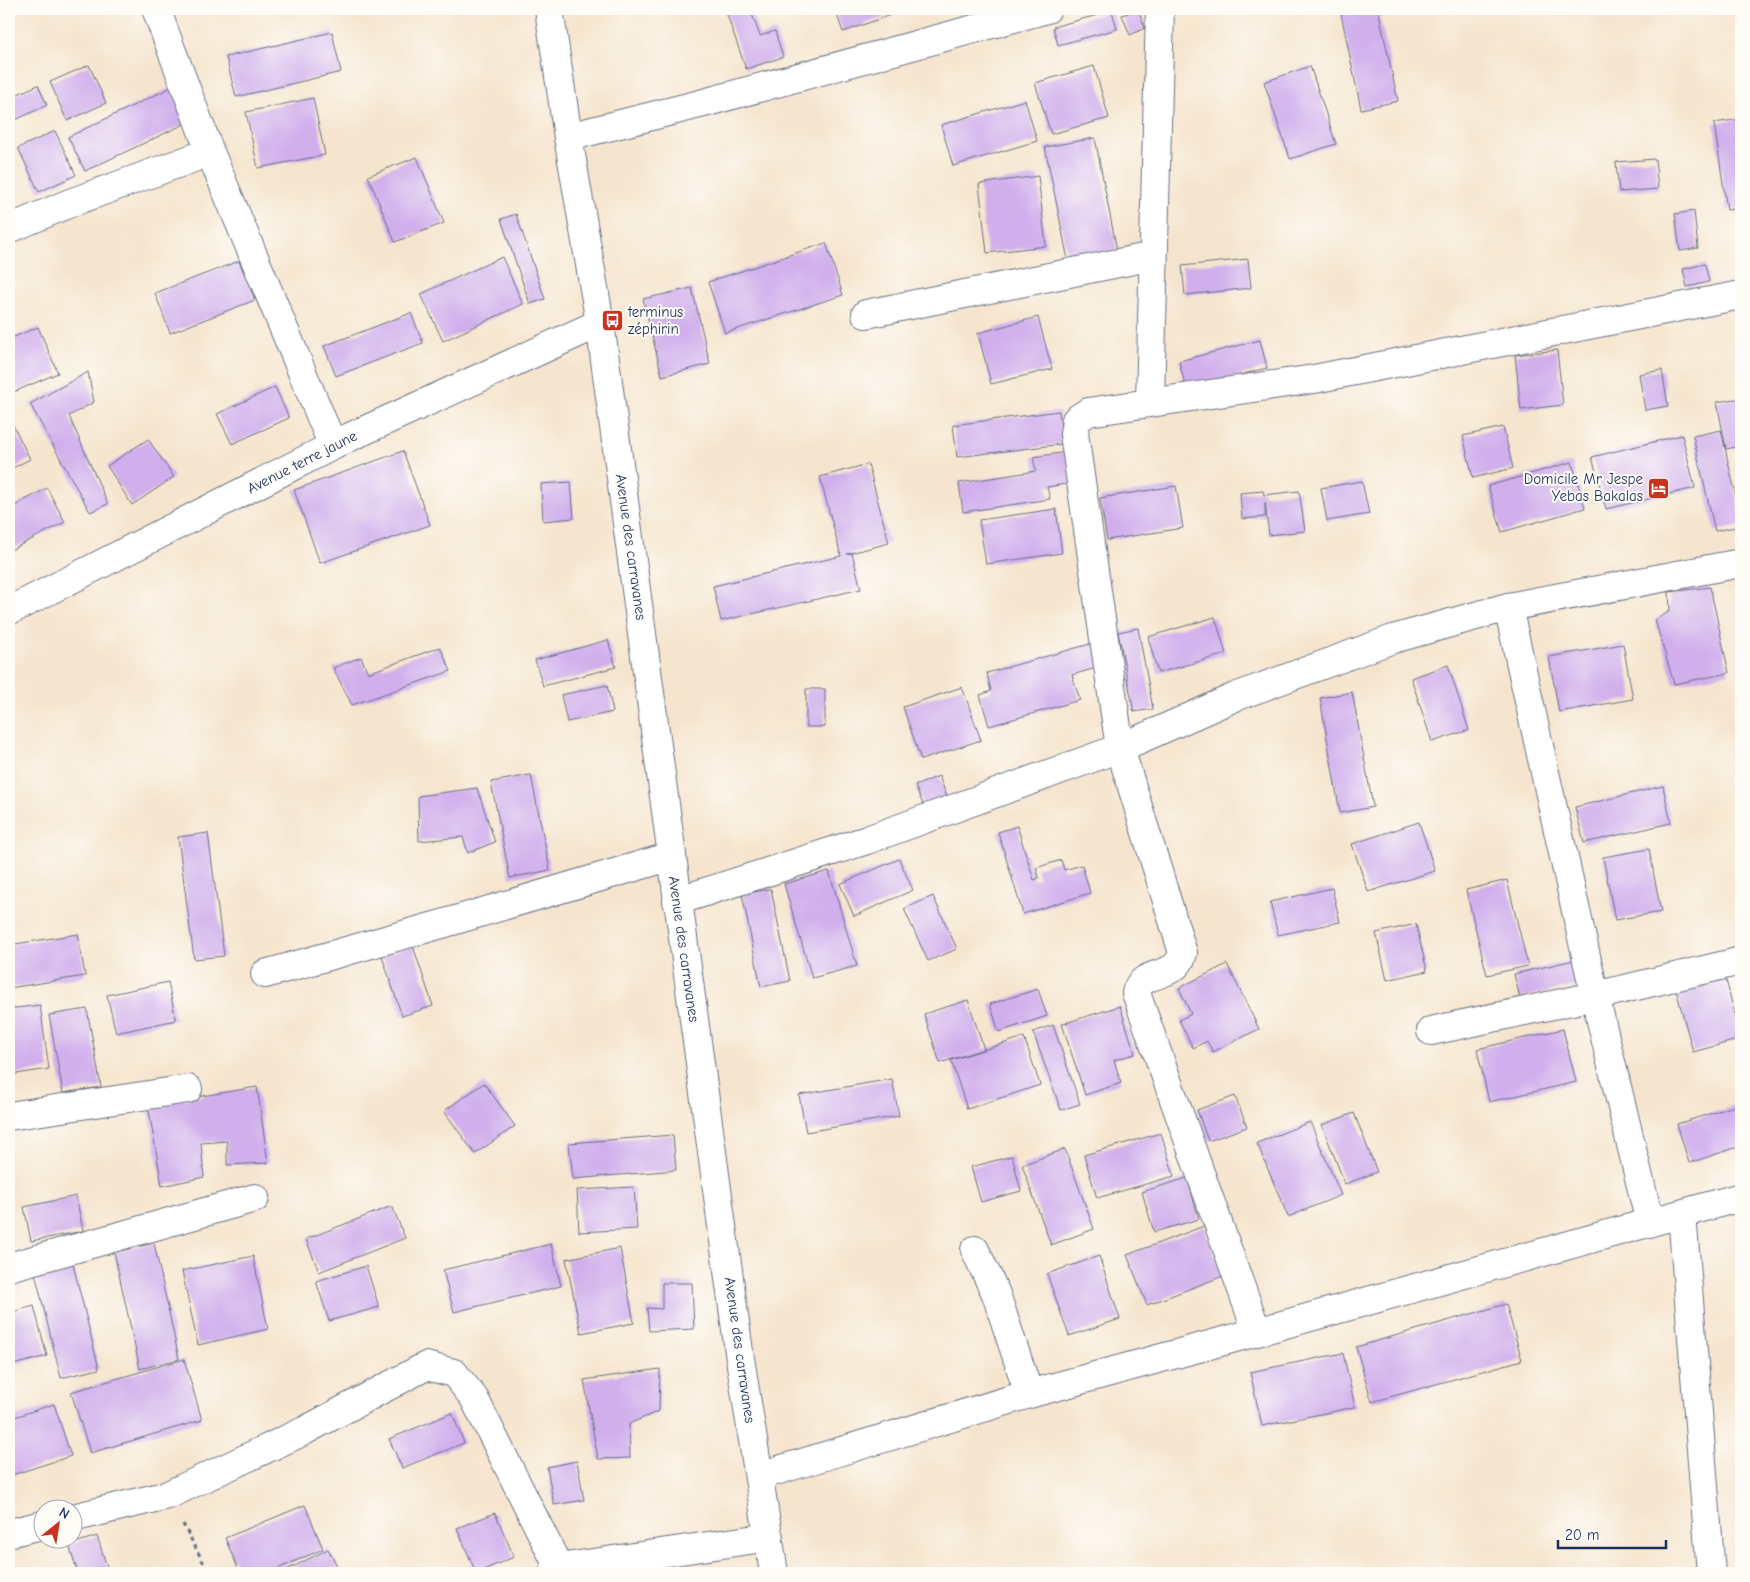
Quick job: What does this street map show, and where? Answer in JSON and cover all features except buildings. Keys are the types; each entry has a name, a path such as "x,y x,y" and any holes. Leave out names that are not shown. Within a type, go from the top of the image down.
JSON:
{"street":[{"path":"156,9 210,152 333,446"},
{"name":"Avenue des carravanes","path":"549,9 568,137 600,323 739,1352 774,1573"},
{"path":"568,137 709,101 1047,9"},
{"path":"1150,402 1160,9"},
{"path":"9,229 70,202 210,152"},
{"path":"866,314 1153,256"},
{"path":"1258,1332 1136,993 1138,986 1143,981 1174,968 1180,961 1182,953 1120,748 1074,434 1076,420 1088,412 1314,379 1741,295"},
{"name":"Avenue terre jaune","path":"9,611 333,446 600,323"},
{"path":"677,901 867,840 1120,748 1235,697 1384,642 1508,607 1741,563"},
{"path":"1508,607 1595,996 1650,1223"},
{"path":"265,974 672,856"},
{"path":"1431,1031 1595,996 1741,961"},
{"path":"9,1116 188,1089"},
{"path":"759,1476 1029,1394 1741,1197"},
{"path":"9,1267 255,1198"},
{"path":"1682,1214 1712,1573"},
{"path":"975,1250 996,1294 1029,1394"},
{"path":"82,1516 168,1495 304,1431 426,1366 454,1373 474,1398 556,1571 769,1537"},
{"path":"9,1533 32,1527"}],"path":[{"path":"168,1495 209,1573"}],"place":[{"name":"terminus zéphirin","path":"612,321"},
{"name":"Domicile Mr Jespe Yebas Bakalas","path":"1659,488"}]}
